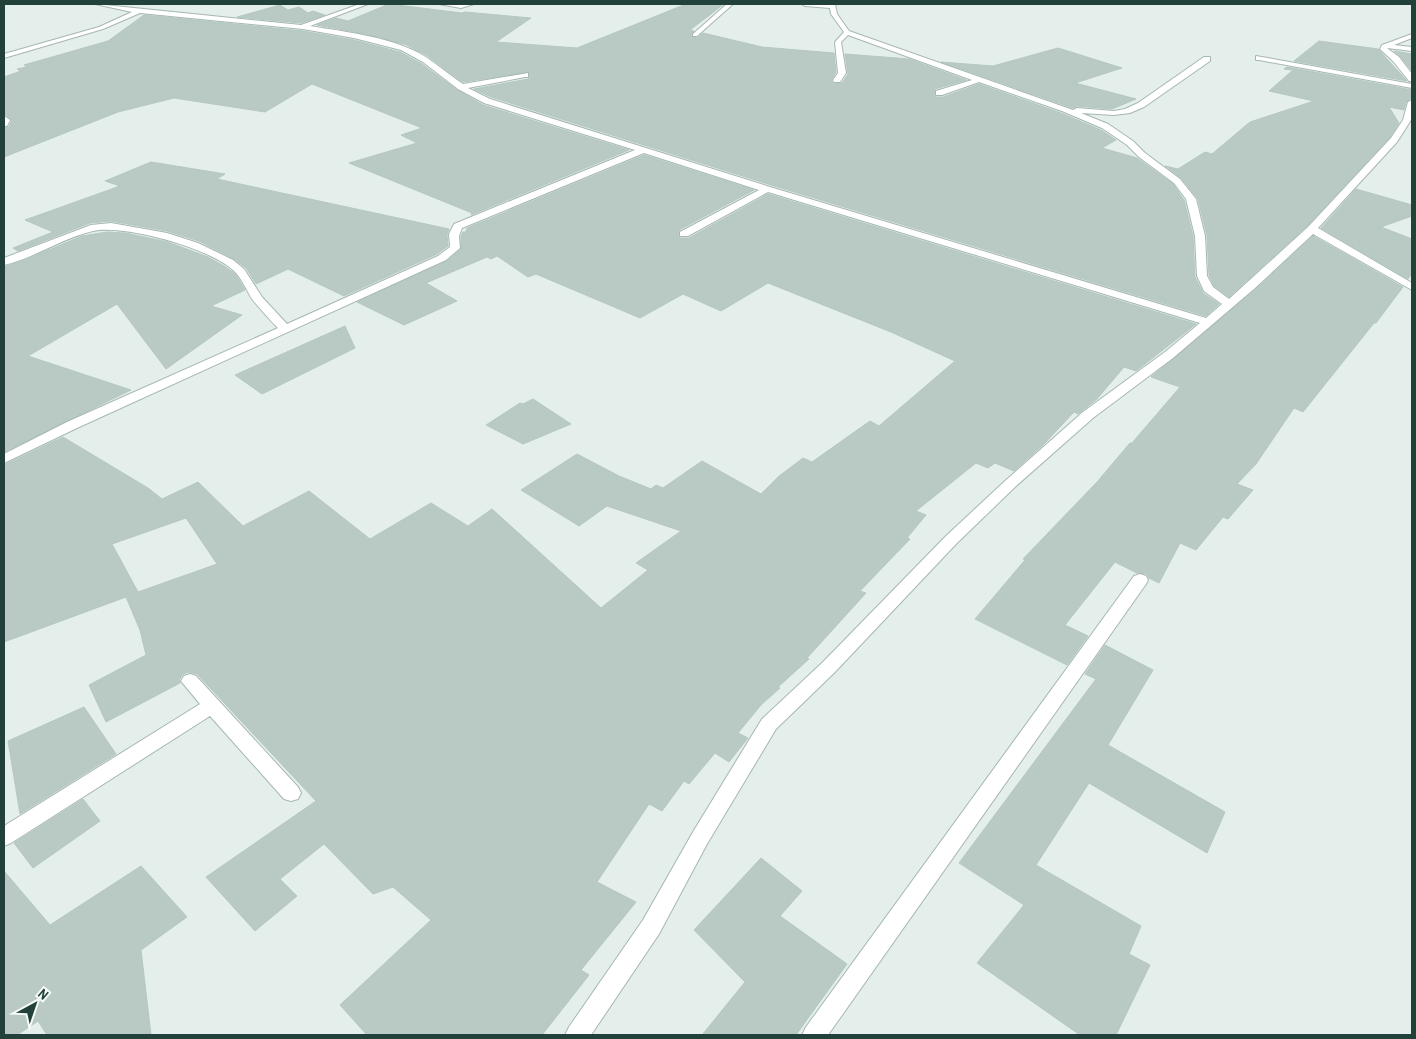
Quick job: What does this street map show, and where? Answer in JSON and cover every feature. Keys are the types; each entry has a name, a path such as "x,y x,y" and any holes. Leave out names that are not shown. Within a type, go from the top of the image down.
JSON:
{"street":[{"path":"98,4 140,10 251,20 301,28 404,50 426,60 472,95 487,101 766,189 1208,322"},
{"path":"301,28 365,4"},
{"path":"442,4 461,6 471,4"},
{"path":"695,35 730,4"},
{"path":"805,4 832,5 838,22 847,32 978,80 1065,109 1105,126 1130,143 1142,155 1177,181 1191,199 1198,219 1202,276 1208,288 1229,304"},
{"path":"4,56 101,28 140,10"},
{"path":"837,80 842,73 838,42 847,32"},
{"path":"1384,46 1412,36"},
{"path":"1384,46 1412,49"},
{"path":"1384,46 1382,49 1396,59 1412,79"},
{"path":"1065,109 1114,113 1127,111 1141,105 1156,92 1207,58"},
{"path":"1259,58 1412,86"},
{"path":"461,87 525,75"},
{"path":"939,93 978,80"},
{"path":"577,1035 651,927 700,838 769,724 829,667 951,540 1010,484 1088,415 1169,355 1251,286 1312,229 1410,121 1412,102"},
{"path":"4,118 6,120 4,124"},
{"path":"4,459 72,425 442,258 455,248 456,243 453,238 458,226 644,150"},
{"path":"684,234 766,189"},
{"path":"4,262 90,228 111,226 166,236 194,245 229,262 240,271 258,298 284,328"},
{"path":"1312,229 1412,287"},
{"path":"814,1035 1140,580"},
{"path":"190,681 291,793"},
{"path":"4,837 211,706"}],"building":[{"path":"389,4 462,13 531,18 496,42 577,48 686,4 724,4 690,30 694,31 692,37 697,38 703,33 762,47 834,53 836,72 831,81 834,84 842,83 848,74 845,54 909,59 966,80 935,89 934,95 936,97 943,97 979,84 1061,113 1101,130 1116,140 1102,148 1137,158 1173,184 1184,200 1193,236 1195,277 1203,293 1219,304 1206,316 771,185 491,97 474,89 528,79 530,77 529,72 463,82 426,55 407,45 366,34 317,25 336,18 348,21"},
{"path":"280,5 288,10 299,7 308,13 313,11 325,15 301,23 237,17"},
{"path":"144,15 303,31 354,40 400,52 422,64 457,90 483,105 629,150 471,215 472,213 349,163 417,143 401,135 422,128 312,84 265,112 174,98 118,112 4,157 4,128 9,127 12,120 4,114 4,77 21,71 17,69 27,67 24,65 108,41"},
{"path":"1319,41 1378,49 1407,81 1294,61"},
{"path":"1058,48 1122,68 1075,83 1136,99 1112,109 1077,106 1073,108 941,62 993,66"},
{"path":"1394,51 1412,54 1412,71 1400,56"},
{"path":"1287,67 1412,90 1412,98 1406,102 1404,110 1389,107 1399,123 1390,137 1307,226 1229,297 1214,286 1209,275 1207,236 1198,199 1181,178 1165,166 1178,169 1205,152 1212,154 1250,122 1314,101 1269,91 1293,70 1284,69"},
{"path":"644,155 754,190 679,230 678,236 680,238 689,238 768,194 1196,324 1136,371 1124,367 1097,399 1078,414 1074,412 1043,445 1014,471 995,463 988,468 976,463 916,511 926,515 907,538 910,539 860,591 866,593 807,658 809,659 778,687 780,688 761,705 738,733 748,738 729,762 715,753 689,784 684,781 662,811 649,804 597,882 636,902 581,970 589,975 542,1035 367,1035 340,1005 431,920 393,887 373,894 324,844 280,879 297,896 255,931 206,877 316,801 197,674 189,672 183,674 179,680 180,683 106,722 89,685 146,655 140,630 126,597 4,642 4,465 63,437 148,488 162,499 198,482 243,526 309,491 370,539 431,503 468,526 492,509 601,608 648,570 636,563 681,531 607,506 579,526 521,490 577,454 619,476 651,489 656,485 663,488 702,461 761,494 778,477 803,458 812,462 870,421 879,426 955,361 891,332 768,283 721,311 683,294 640,318 536,274 528,277 497,256 491,259 487,257 426,283 457,301 404,325 357,302 447,261 461,249 461,236 463,232 466,232 467,228","holes":["186,518 217,564 138,592 112,544"]},
{"path":"151,162 225,174 217,179 449,229 447,234 448,246 437,254 344,296 288,269 256,284 246,268 234,259 199,241 167,231 111,221 90,223 18,251 13,248 53,232 25,220 120,186 105,181"},
{"path":"1356,189 1412,205 1412,216 1381,227 1412,239 1412,273 1408,279 1321,228"},
{"path":"107,232 125,233 168,242 208,257 224,266 235,274 245,290 211,306 242,315 166,369 117,304 28,356 131,390 4,452 4,267 82,236"},
{"path":"1313,236 1403,287 1303,412 1294,408 1256,464 1237,484 1253,490 1228,519 1223,517 1196,550 1180,543 1159,583 1149,578 1147,574 1137,573 1115,562 1065,625 1088,636 1067,665 975,619 1025,560 1023,559 1097,482 1180,387 1151,377 1256,289"},
{"path":"345,326 355,348 262,394 235,375"},
{"path":"533,399 571,424 523,444 486,425 520,403 523,404"},
{"path":"1105,645 1153,670 1108,745 1225,812 1207,853 1089,783 1036,865 1141,926 1129,954 1150,965 1116,1035 1080,1035 977,963 1024,905 959,863 1096,679 1085,674"},
{"path":"84,707 116,754 20,814 8,741"},
{"path":"83,799 100,821 33,868 14,843"},
{"path":"761,858 802,891 780,916 847,964 796,1035 702,1035 745,982 694,930"},
{"path":"141,866 187,917 141,950 151,1035 47,1035 38,1021 17,1035 4,1035 4,871 50,925"}]}
